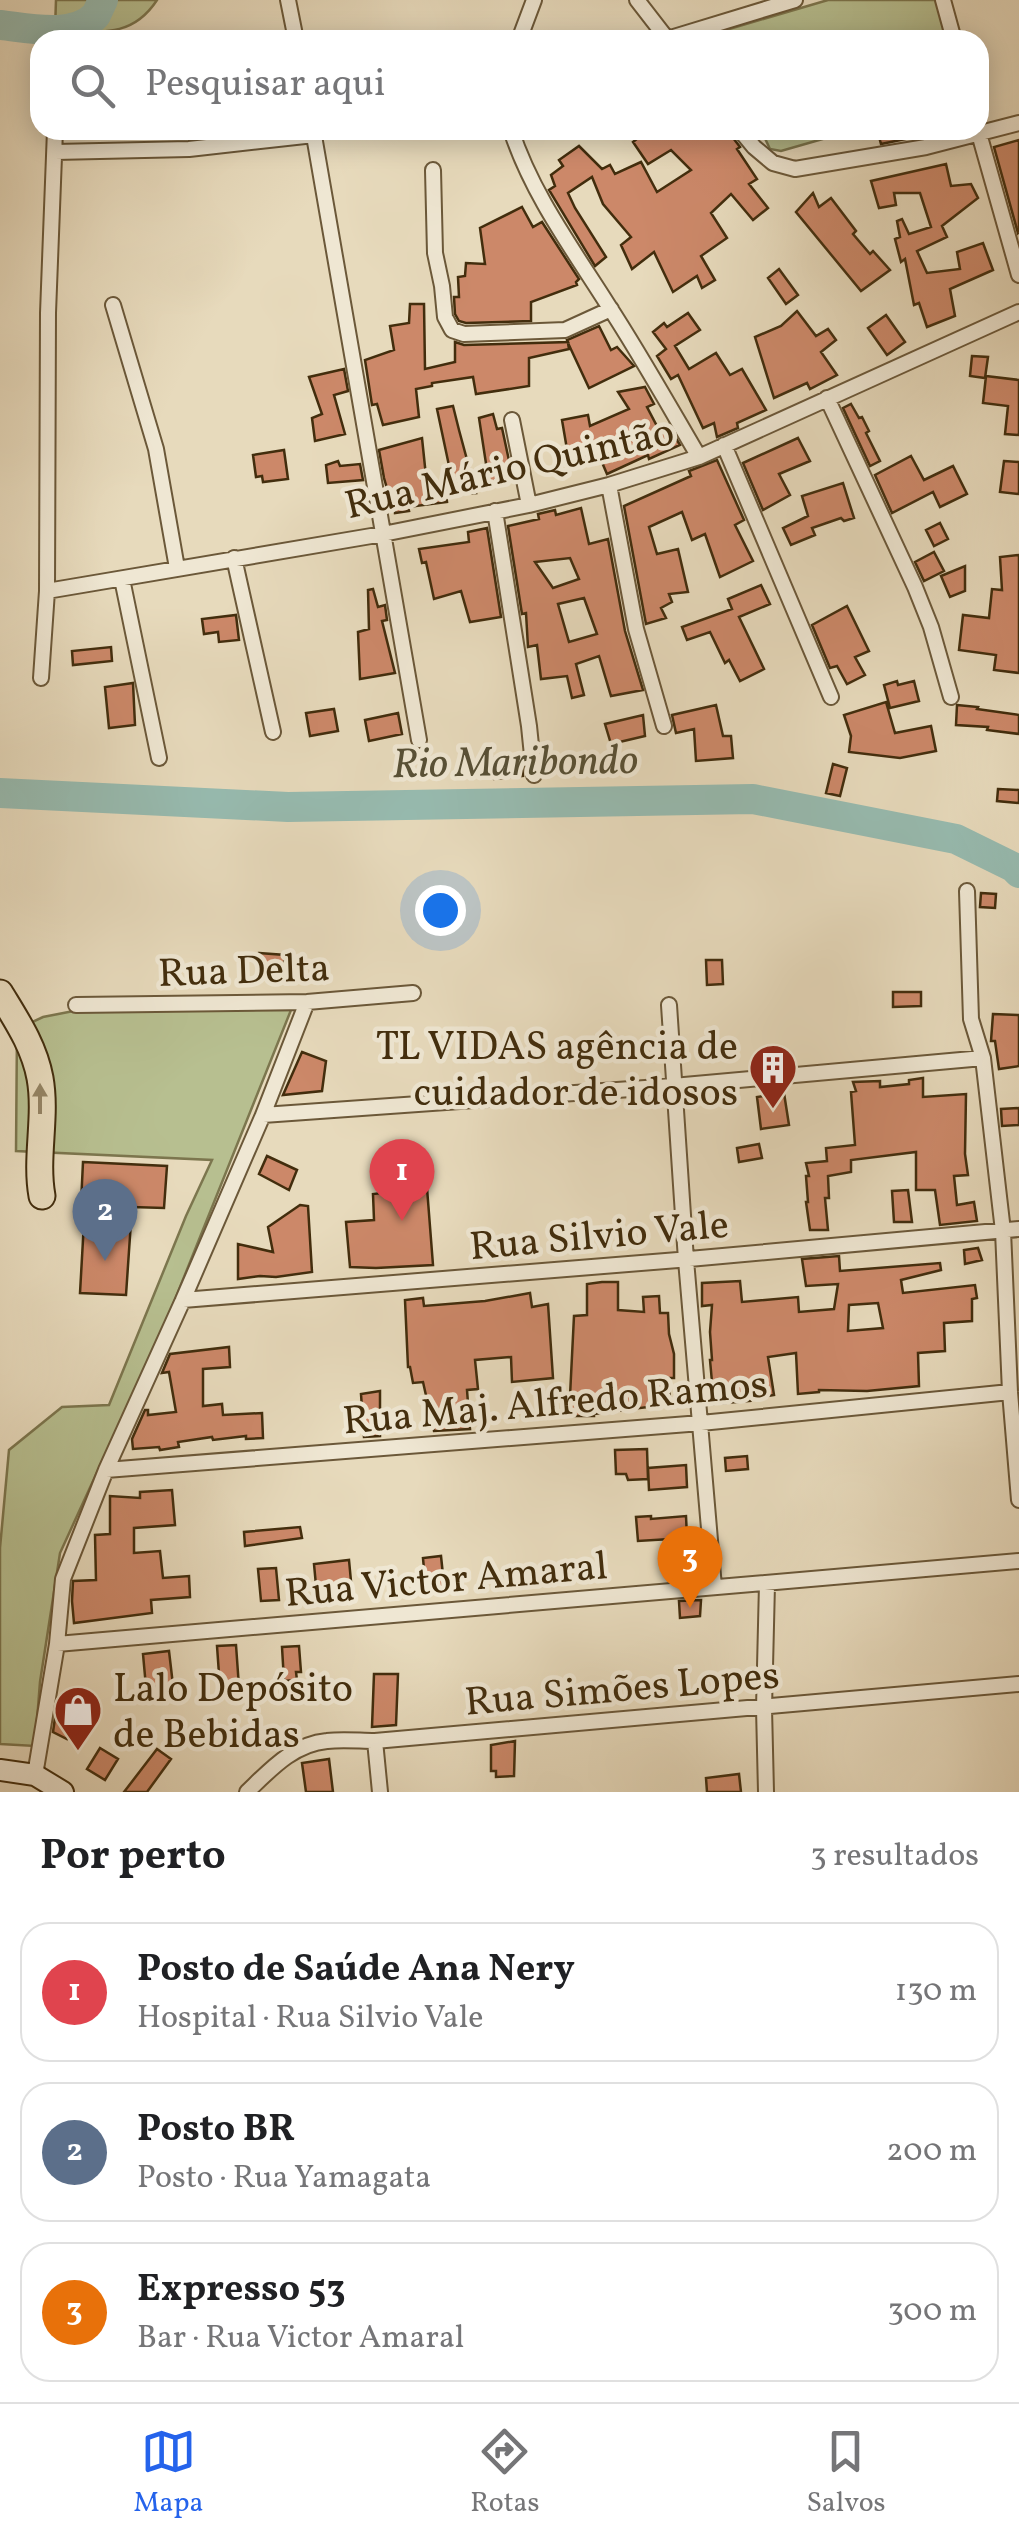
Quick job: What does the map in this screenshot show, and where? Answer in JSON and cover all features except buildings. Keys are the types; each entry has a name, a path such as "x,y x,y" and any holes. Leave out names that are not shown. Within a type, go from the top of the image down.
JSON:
{"highway":[{"path":"0,994 27,1038 40,1082 42,1196"}],"street":[{"path":"288,0 294,30"},
{"path":"523,30 534,0"},
{"path":"637,0 661,30"},
{"path":"697,30 795,0"},
{"path":"944,0 952,30"},
{"path":"989,130 1019,123"},
{"path":"41,678 47,591 48,312 55,140"},
{"path":"55,152 189,149 255,140"},
{"path":"315,140 419,740"},
{"path":"515,140 522,163 558,227 699,457"},
{"path":"748,140 773,163 794,169 926,148 952,140"},
{"path":"980,140 1019,275"},
{"path":"433,170 435,253 445,317 452,330 464,334 565,330 611,309"},
{"path":"113,305 156,450 177,568"},
{"name":"Rua Mário Quintão","path":"47,591 383,534 609,485 699,457 1019,312"},
{"path":"827,398 926,614 951,698"},
{"path":"512,420 529,505"},
{"path":"724,445 831,697"},
{"path":"609,485 636,629 664,726"},
{"path":"495,511 534,775"},
{"path":"234,558 272,732"},
{"path":"122,580 159,758"},
{"path":"967,891 971,1019 982,1058 1003,1231 1019,1500"},
{"name":"Rua Delta","path":"76,1005 307,1002 413,993"},
{"path":"36,1774 58,1644 63,1579 106,1470 263,1115 307,1002"},
{"path":"668,1005 714,1587"},
{"path":"263,1115 673,1086 982,1058"},
{"name":"Rua Silvio Vale","path":"184,1300 686,1260 1019,1228"},
{"name":"Rua Maj. Alfredo Ramos","path":"106,1470 701,1423 1010,1392"},
{"name":"Rua Victor Amaral","path":"58,1644 1019,1560"},
{"path":"766,1792 767,1584"},
{"name":"Rua Simões Lopes","path":"247,1792 294,1751 328,1740 376,1741 1019,1684"},
{"path":"376,1741 380,1792"},
{"path":"0,1770 36,1774 63,1792"}],"green space":[{"path":"56,0 157,0 136,22 124,27 55,30"},
{"path":"828,0 940,0 948,30 726,30"},
{"path":"766,140 819,140 781,151 770,149"},
{"path":"89,1008 291,1010 166,1322 60,1553 40,1682 35,1746 0,1744 0,1548 9,1450 62,1407 109,1405 212,1160 16,1151 17,1029 43,1017"}],"waterway":[{"path":"0,25 50,30 76,27 96,15 103,0"},
{"name":"Rio Maribondo","path":"0,793 288,807 753,799 956,839 1019,873"}],"place":[{"name":"TL VIDAS agência de cuidador de idosos","path":"773,1110"},
{"name":"Posto de Saúde Ana Nery","path":"402,1221"},
{"name":"Posto BR","path":"105,1261"},
{"name":"Expresso 53","path":"690,1608"},
{"name":"Lalo Depósito de Bebidas","path":"78,1752"}]}
